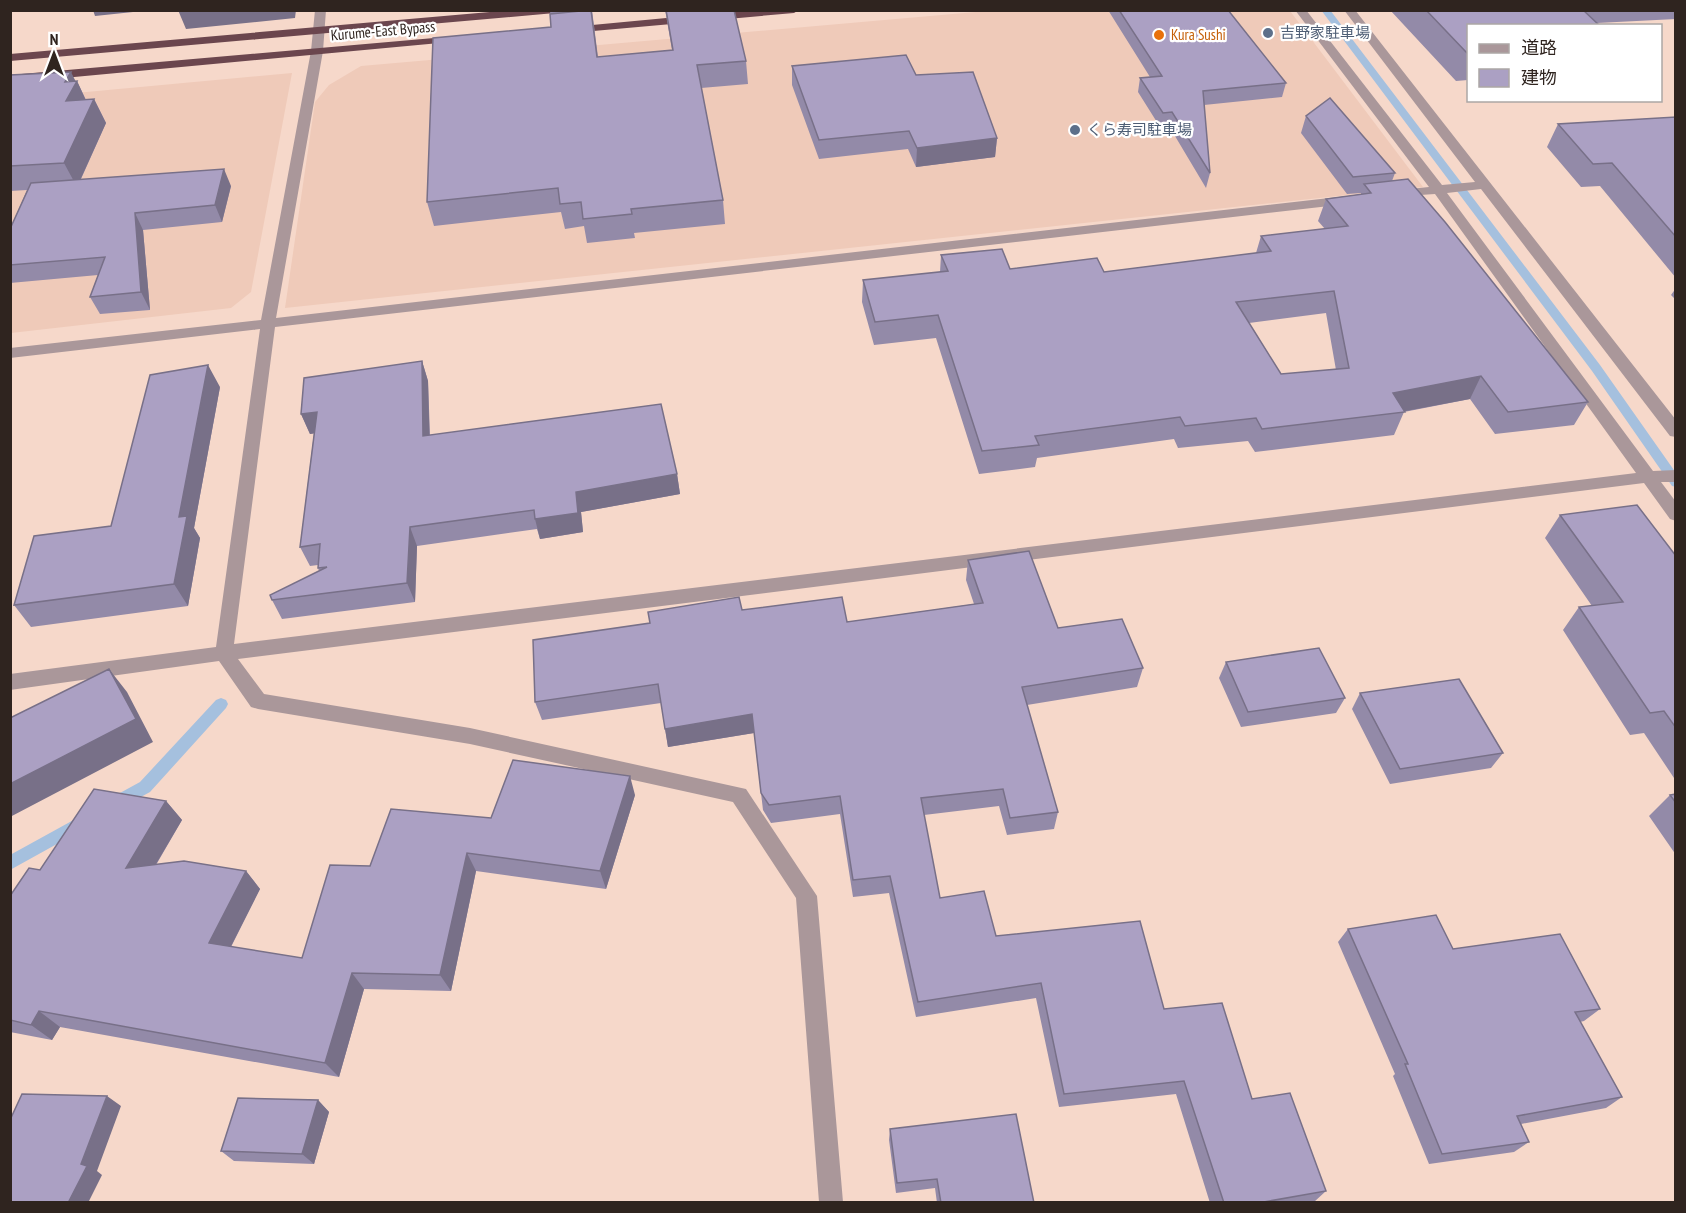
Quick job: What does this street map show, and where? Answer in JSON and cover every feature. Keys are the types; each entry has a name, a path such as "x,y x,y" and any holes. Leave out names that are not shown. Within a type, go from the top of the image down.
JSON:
{"highway":[{"name":"Kurume-East Bypass","path":"10,58 555,10"},
{"path":"564,30 794,10"},
{"name":"Kurume-East Bypass","path":"10,78 470,38"}],"street":[{"path":"321,10 316,51 268,322 224,653 258,701 470,736 739,795 807,896 831,1203"},
{"path":"1300,10 1438,189 1676,515"},
{"path":"1349,10 1676,432"},
{"path":"10,352 1486,185"},
{"path":"10,682 224,653 1648,477 1676,476"}],"shaded area":[{"path":"987,11 1290,11 1423,187 285,308 315,102 329,85 361,66"},
{"path":"292,73 251,292 231,308 11,333 11,99"}],"building":[{"path":"591,10 597,57 673,50 666,10 734,10 746,61 697,65 723,200 631,209 632,214 583,219 581,202 560,204 558,188 427,202 433,38 551,27 550,14"},
{"path":"1119,10 1228,10 1286,83 1203,91 1210,173 1172,112 1163,113 1140,78 1162,76"},
{"path":"1426,10 1583,10 1598,24 1467,24 1467,53"},
{"path":"906,55 916,75 973,72 997,138 917,148 909,131 819,140 792,66"},
{"path":"71,72 65,82 77,81 66,101 94,99 64,163 10,166 10,75"},
{"path":"1330,98 1395,173 1353,177 1306,116"},
{"path":"1676,117 1676,237 1612,163 1593,164 1558,124"},
{"path":"224,169 215,205 135,213 141,292 90,297 105,257 10,265 10,229 31,183"},
{"path":"1408,179 1588,402 1508,412 1481,376 1393,393 1405,412 1262,429 1256,418 1185,426 1180,417 1035,436 1039,445 982,451 938,315 875,322 863,280 948,271 941,255 1002,249 1010,269 1097,258 1104,272 1271,251 1261,236 1348,226 1326,199 1371,193 1364,184","holes":["1334,291 1349,368 1281,374 1236,302"]},
{"path":"422,361 423,436 661,404 677,474 576,492 578,513 535,519 534,510 410,527 407,583 272,600 270,595 327,567 318,568 320,544 300,547 317,412 301,414 304,378"},
{"path":"208,365 179,517 187,516 174,584 14,605 34,536 111,526 150,375"},
{"path":"1637,505 1676,556 1676,728 1664,711 1650,713 1579,607 1623,602 1560,515"},
{"path":"1029,551 1058,628 1122,619 1143,668 1022,687 1058,812 1010,818 1003,789 921,798 940,898 984,891 996,936 1140,921 1164,1009 1222,1003 1252,1099 1290,1093 1326,1191 1258,1203 1224,1203 1184,1081 1064,1094 1041,983 918,1002 890,876 853,880 840,796 769,805 761,793 752,714 665,729 658,684 535,702 533,640 650,623 648,612 739,597 742,610 842,597 847,622 983,603 968,560"},
{"path":"1319,648 1345,698 1248,712 1226,662"},
{"path":"109,669 136,719 10,784 10,718"},
{"path":"1459,679 1503,753 1400,769 1360,693"},
{"path":"513,760 630,776 600,871 467,853 440,975 352,973 325,1063 39,1011 31,1025 10,1020 10,896 29,868 40,870 94,789 166,801 126,868 184,861 246,871 209,943 302,958 330,865 370,866 391,809 491,818"},
{"path":"1676,794 1676,803 1670,795"},
{"path":"1436,915 1453,949 1560,934 1600,1009 1575,1012 1622,1097 1517,1116 1529,1142 1442,1154 1405,1064 1408,1064 1348,929"},
{"path":"22,1094 107,1096 81,1164 87,1166 68,1203 10,1203 10,1120"},
{"path":"238,1098 318,1100 302,1154 221,1151"},
{"path":"1016,1114 1034,1203 941,1203 937,1179 897,1183 890,1129"}],"waterway":[{"path":"1325,10 1596,368 1676,483"},
{"path":"114,804 145,787 221,704"},
{"path":"10,863 79,824"}],"place":[{"name":"吉野家駐車場","path":"1268,33"},
{"name":"Kura Sushi","path":"1159,35"},
{"name":"くら寿司駐車場","path":"1075,130"}]}
